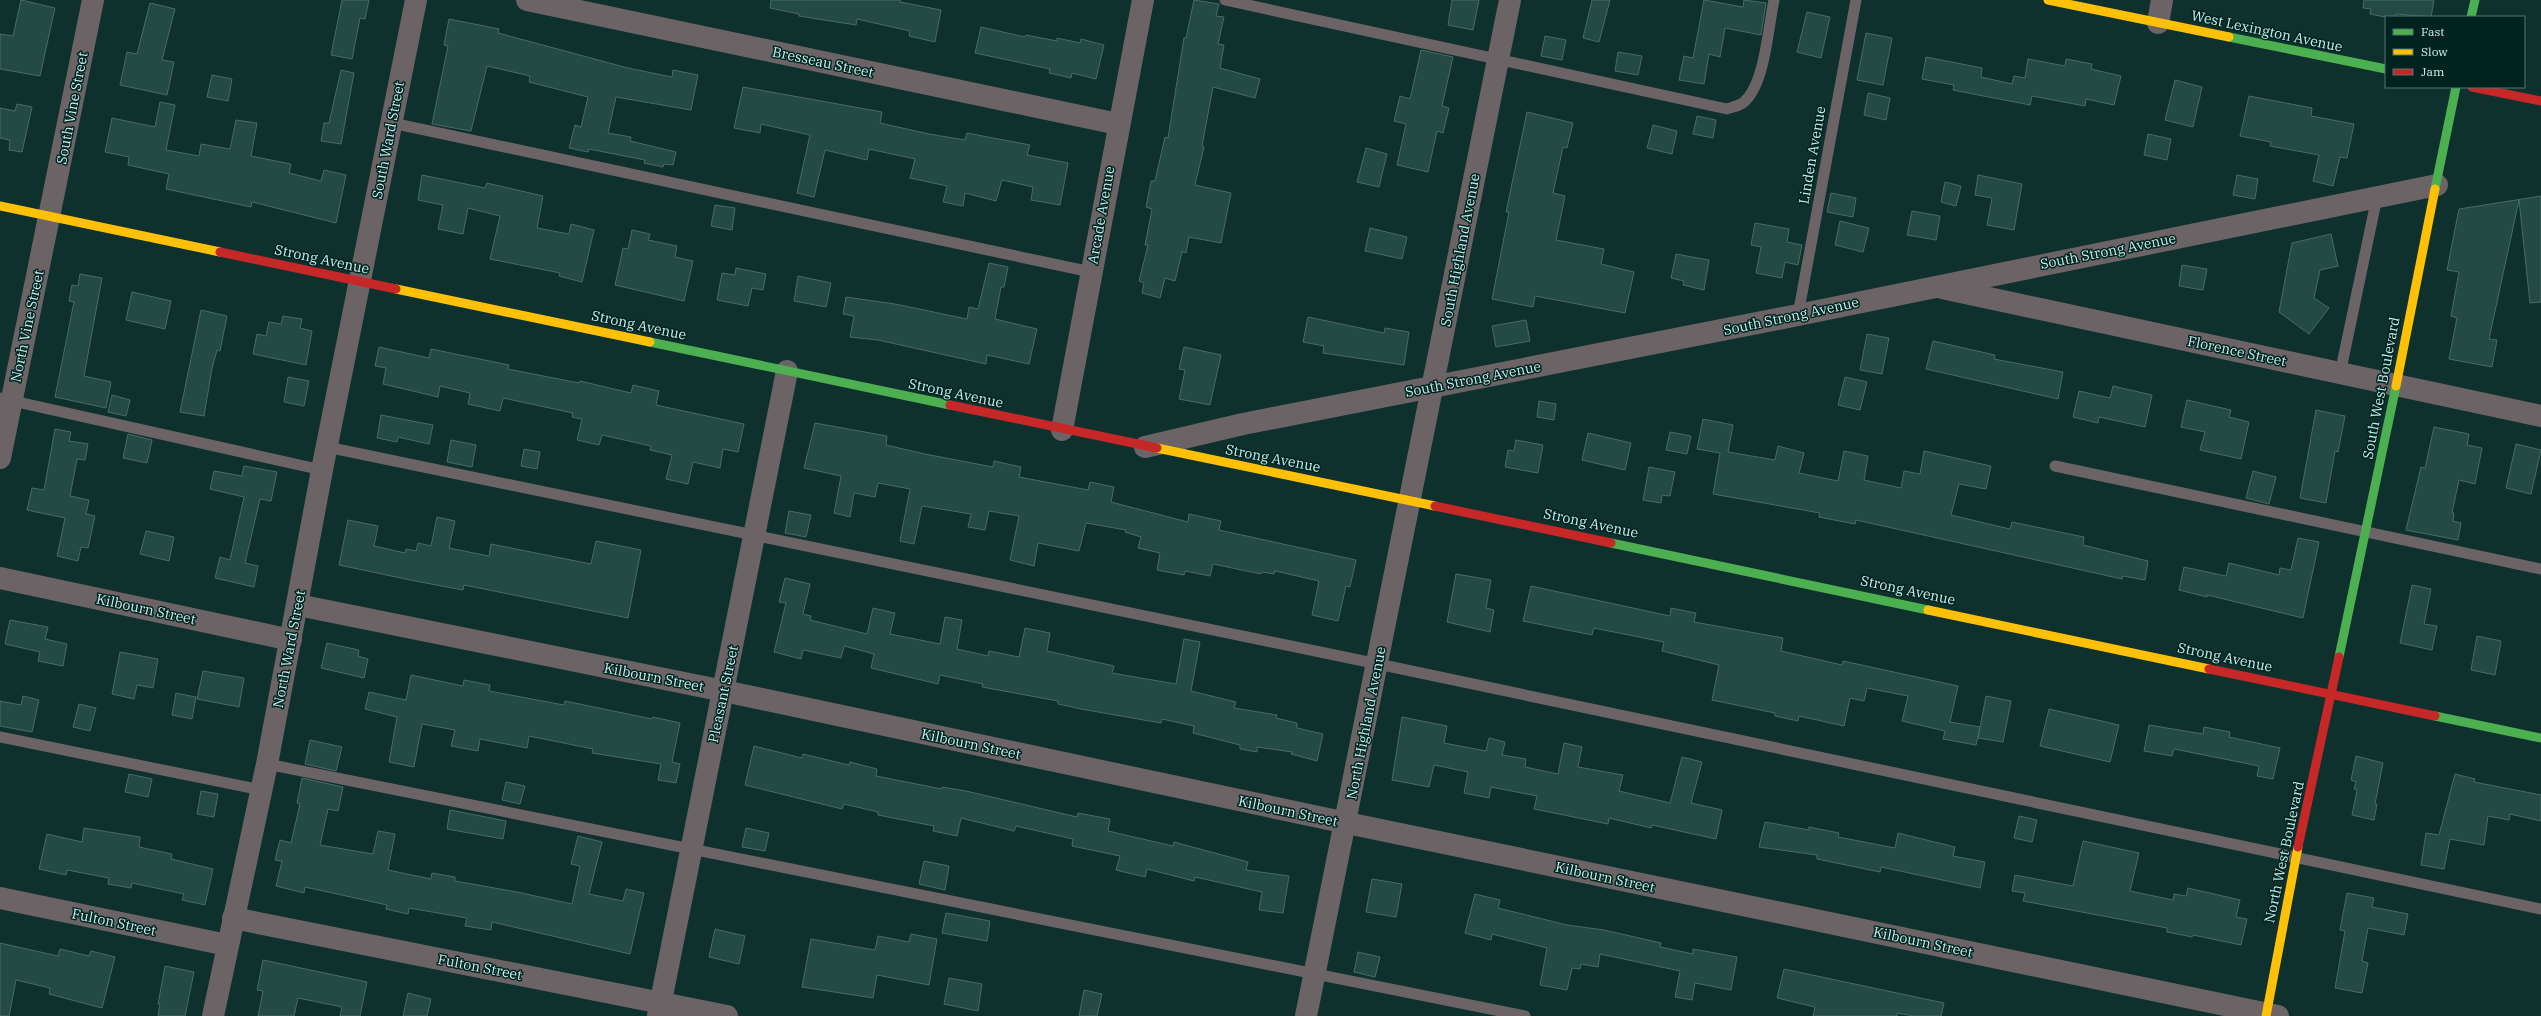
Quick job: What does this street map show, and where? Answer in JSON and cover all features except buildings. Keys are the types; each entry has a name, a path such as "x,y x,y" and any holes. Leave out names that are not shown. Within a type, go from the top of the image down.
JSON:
{"street":[{"name":"South Vine Street","path":"50,217 93,0"},
{"name":"South Ward Street","path":"360,281 416,0"},
{"name":"Bresseau Street","path":"527,0 1118,124"},
{"name":"Arcade Avenue","path":"1062,430 1118,124 1143,0"},
{"name":"South Highland Avenue","path":"1410,500 1510,0"},
{"name":"West Lexington Avenue","path":"2048,0 2385,69"},
{"path":"2158,23 2162,0"},
{"path":"2471,16 2475,0"},
{"name":"South West Boulevard","path":"2332,695 2456,88"},
{"path":"2477,88 2541,101"},
{"name":"South Strong Avenue","path":"1145,447 1243,424 1798,315 1933,286 2437,185"},
{"name":"Strong Avenue","path":"0,206 1062,430 1410,500 2541,738"},
{"name":"North Vine Street","path":"0,458 6,399 50,217"},
{"name":"North Ward Street","path":"213,1016 267,764 298,605 322,470 360,281"},
{"name":"Florence Street","path":"1933,286 2541,416"},
{"name":"Pleasant Street","path":"660,1010 690,848 724,691 787,371"},
{"name":"North Highland Avenue","path":"1306,1016 1347,823 1410,500"},
{"name":"Kilbourn Street","path":"0,578 291,640"},
{"name":"Kilbourn Street","path":"298,605 724,691 1347,823 2270,1015"},
{"name":"North West Boulevard","path":"2270,1015 2296,858 2332,695"},
{"name":"Fulton Street","path":"0,898 227,945"},
{"name":"Fulton Street","path":"233,918 660,1010 726,1016"}],"lane":[{"path":"1224,0 1498,58 1727,109 1743,104 1752,93 1759,79 1774,0"},
{"name":"Linden Avenue","path":"1798,315 1856,0"},
{"path":"392,123 1091,272"},
{"path":"2340,374 2377,197"},
{"path":"6,399 322,470"},
{"path":"327,447 1378,664 2541,909"},
{"path":"2055,466 2541,569"},
{"path":"0,737 261,790"},
{"path":"267,764 1525,1016"}],"traffic: fast":[{"path":"2471,16 2475,0"},
{"path":"2229,37 2385,69"},
{"path":"2435,189 2456,88"},
{"path":"650,342 950,405"},
{"path":"2339,657 2396,386"},
{"path":"1611,543 1928,610"},
{"path":"2435,716 2541,738"}],"traffic: slow":[{"path":"2048,0 2229,37"},
{"path":"2396,386 2435,189"},
{"path":"0,206 220,252"},
{"path":"396,289 650,342"},
{"path":"1157,448 1435,506"},
{"path":"1928,610 2209,669"},
{"path":"2266,1016 2298,847"}],"traffic: jam":[{"path":"2477,88 2541,101"},
{"path":"220,252 396,289"},
{"path":"950,405 1157,448"},
{"path":"1435,506 1611,543"},
{"path":"2298,847 2339,657"},
{"path":"2209,669 2435,716"}]}
